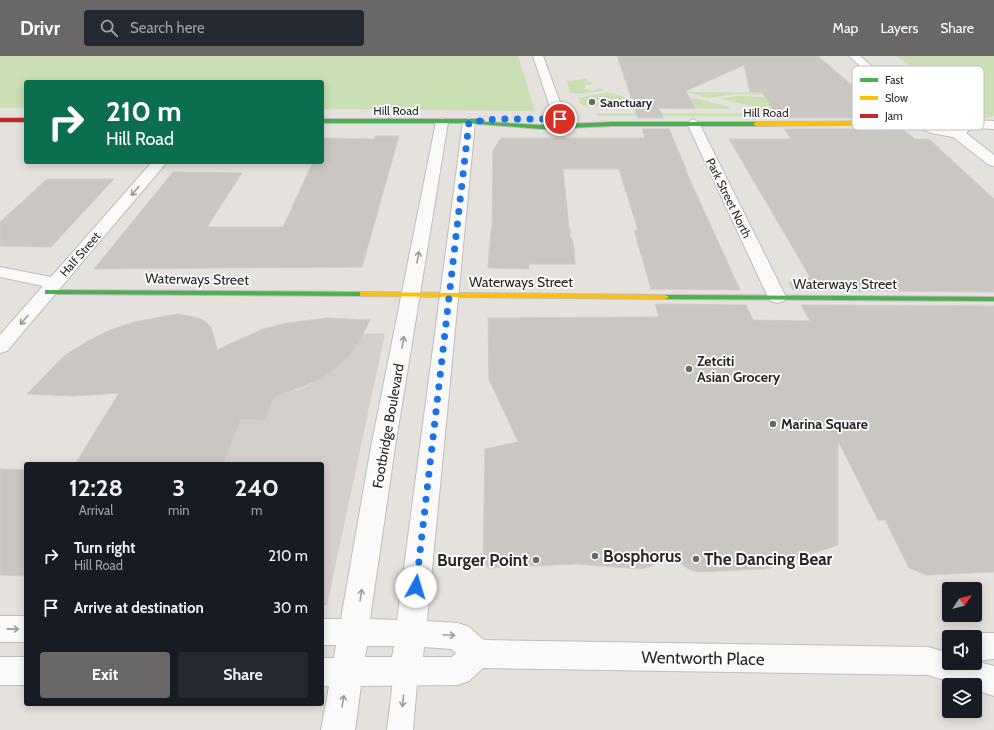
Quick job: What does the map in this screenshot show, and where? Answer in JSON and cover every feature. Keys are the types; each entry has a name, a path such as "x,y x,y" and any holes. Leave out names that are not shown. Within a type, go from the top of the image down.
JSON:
{"street":[{"path":"538,56 560,119"},
{"path":"854,56 865,66"},
{"name":"Hill Road","path":"324,121 469,122 498,119 560,119 584,120 613,124"},
{"path":"0,120 24,120"},
{"name":"Hill Road","path":"469,122 498,126 583,126 613,124 852,121"},
{"name":"Footbridge Boulevard","path":"338,730 335,672 355,633 383,447 412,295 442,122"},
{"path":"406,672 469,122"},
{"name":"Park Street North","path":"693,124 777,297"},
{"path":"984,126 994,125"},
{"path":"960,130 968,140 994,162"},
{"name":"Half Street","path":"0,347 158,164"},
{"path":"0,272 51,288"},
{"name":"Waterways Street","path":"51,288 449,296 994,299"},
{"path":"0,629 24,629"},
{"path":"324,632 411,633 458,636 477,654 458,670 335,672"},
{"path":"982,647 994,646"},
{"name":"Wentworth Place","path":"477,654 939,658 994,681"},
{"path":"0,671 24,671"}],"lane":[{"path":"400,730 406,672"}],"green space":[{"path":"0,56 518,56 535,111 324,109 324,80 24,80 24,108 0,108"},
{"path":"896,56 994,56 994,116 984,118 984,66 909,66"},
{"path":"585,79 593,84 585,85 585,89 592,91 601,88 604,91 578,94 570,92 567,81"},
{"path":"608,92 627,98 608,108 580,104 578,98"},
{"path":"686,92 813,93 809,96 736,94 708,98"},
{"path":"678,95 728,106 729,109 621,107 638,96"},
{"path":"737,96 817,99 833,110 764,109 720,99"},
{"path":"597,113 852,114 852,117 598,116"}],"shaded area":[{"path":"385,333 327,605 324,605 324,462 224,462 241,419 269,397 297,390 313,383 333,371 348,358 363,334"}],"building":[{"path":"617,56 818,56 852,85 852,118 778,118 762,92 750,92 744,65 686,91 695,109 659,108 663,118 638,118"},
{"path":"642,129 669,129 685,169 740,290 651,289 634,230 638,230 619,169 563,169 570,237 573,240 575,264 529,264 529,269 488,268 492,229 493,150 501,138 645,138"},
{"path":"784,129 903,130 915,139 929,139 994,199 994,292 793,290 789,283 810,277 729,139 791,139"},
{"path":"375,136 399,136 362,267 94,269 173,172 242,173 207,227 283,227 312,164 324,164 324,138 374,139"},
{"path":"47,179 114,179 51,247 0,246 0,222"},
{"path":"655,304 746,305 753,320 810,321 801,305 994,306 994,572 927,575 909,568 885,520 878,520 838,441 838,545 766,569 697,572 687,568 662,550 652,566 641,569 576,564 488,568 483,558 485,449 518,442 489,379 488,318 659,317"},
{"path":"178,314 198,318 206,322 211,327 217,350 263,329 287,323 327,318 370,320 359,342 348,358 322,379 274,397 265,420 241,419 224,462 76,462 119,393 74,396 27,394 65,355 110,330 134,322"},
{"path":"0,469 24,470 24,576 0,575"}],"traffic: fast":[{"path":"324,121 483,121"},
{"path":"469,122 541,127 613,124 756,124"},
{"path":"48,292 363,294"},
{"path":"665,297 994,299"}],"traffic: slow":[{"path":"756,124 852,123"},
{"path":"363,294 665,297"}],"traffic: jam":[{"path":"0,120 24,120"}],"place":[{"name":"Sanctuary","path":"592,102"},
{"name":"Zetciti Asian Grocery","path":"689,369"},
{"name":"Marina Square","path":"773,424"},
{"name":"Bosphorus","path":"595,556"},
{"name":"The Dancing Bear","path":"696,559"},
{"name":"Burger Point","path":"536,560"}],"route":[{"path":"416,587 469,122 498,119 560,119"}]}
